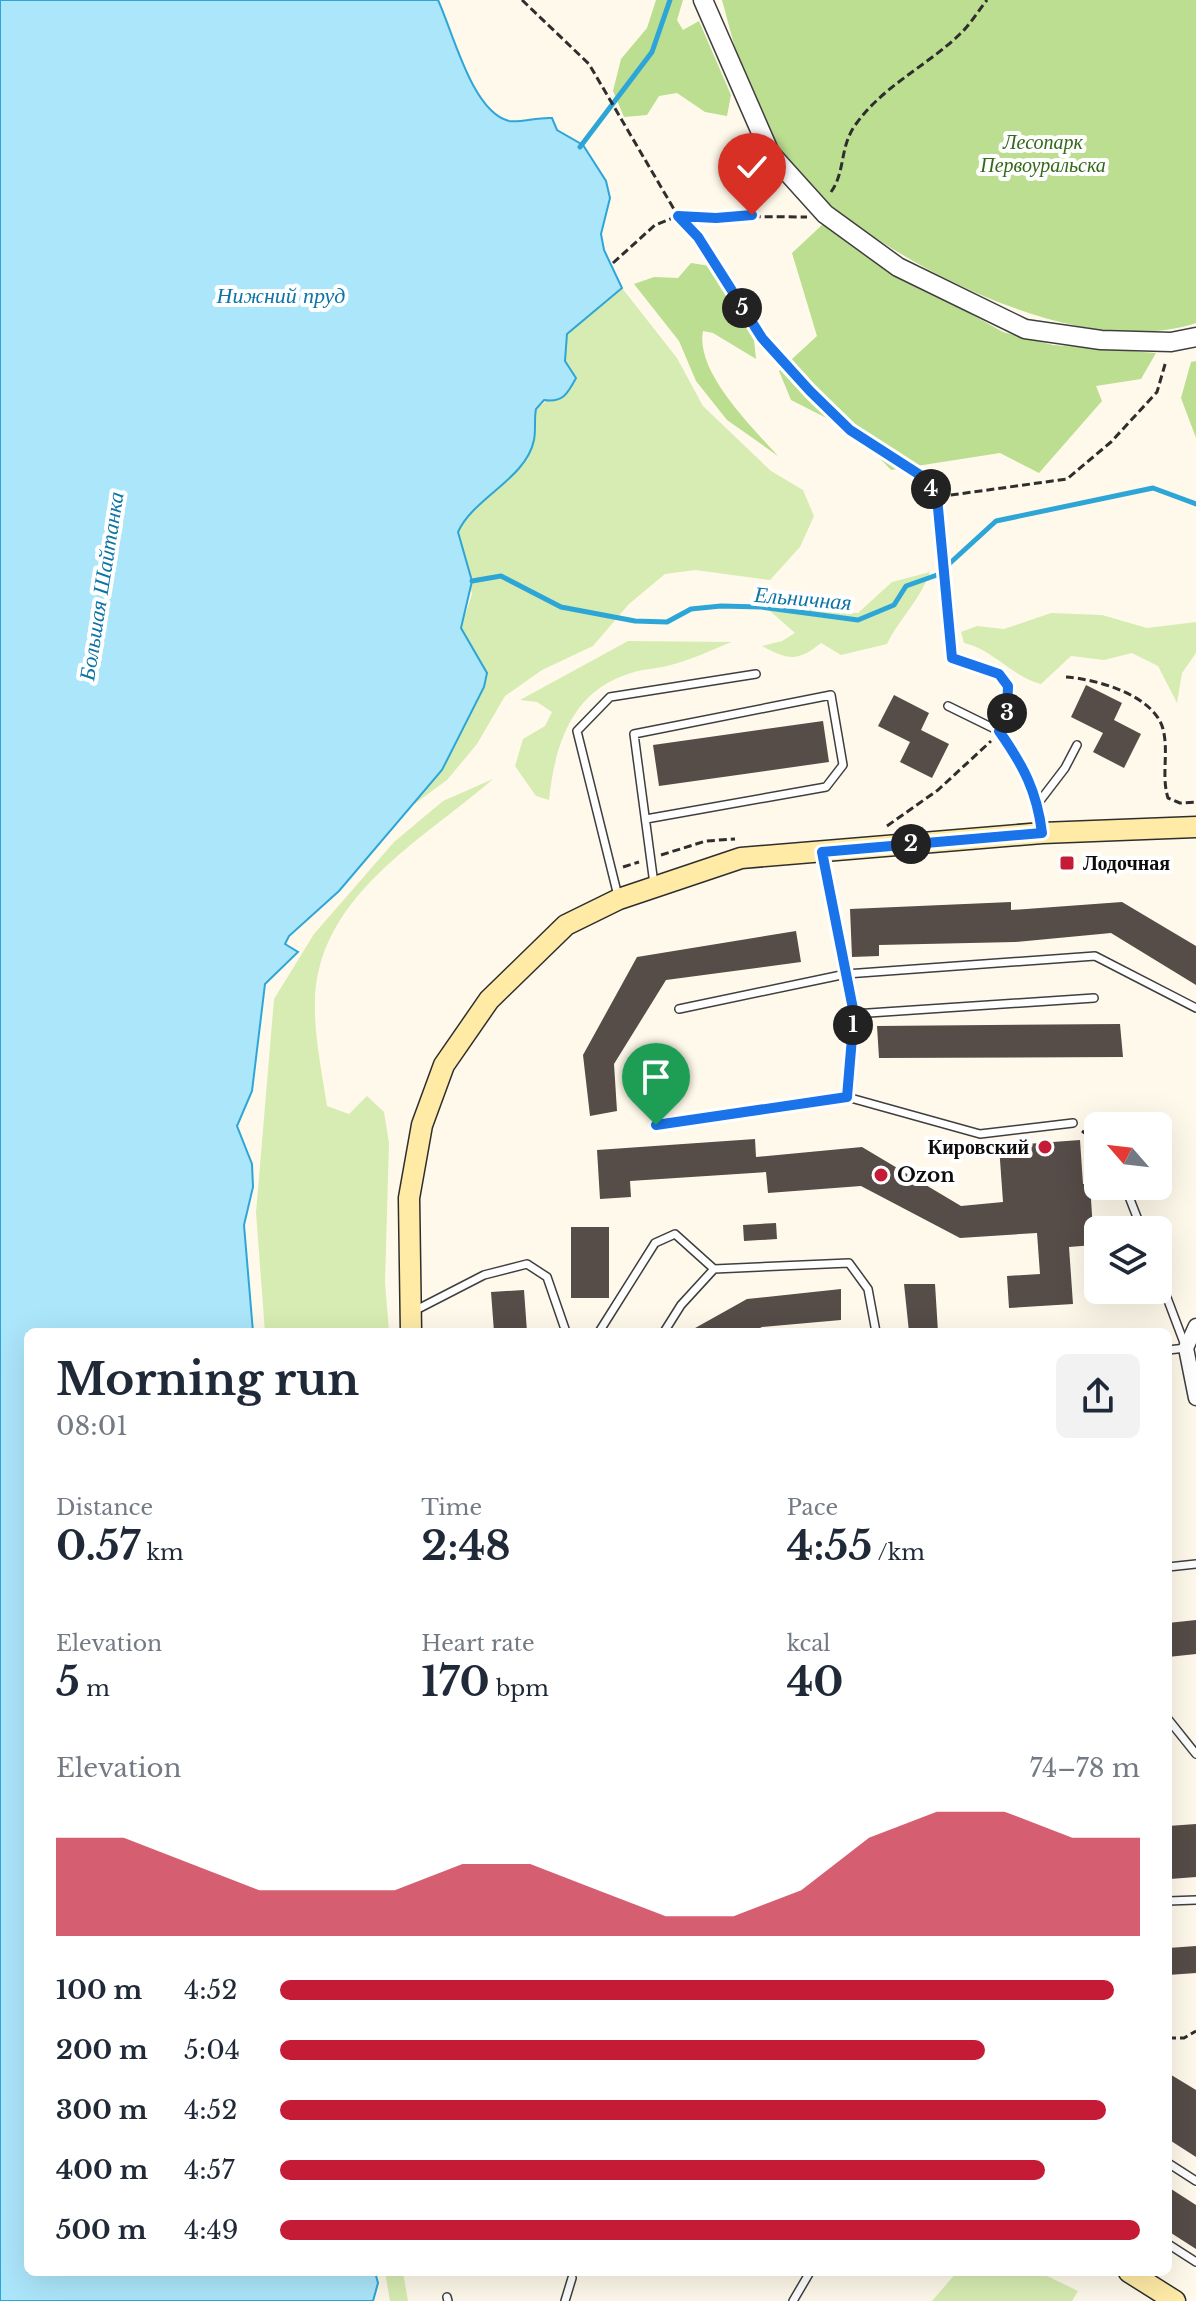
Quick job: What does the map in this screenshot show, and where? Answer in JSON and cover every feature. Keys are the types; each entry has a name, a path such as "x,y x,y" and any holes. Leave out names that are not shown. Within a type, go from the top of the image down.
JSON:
{"main road":[{"path":"411,1322 409,1198 422,1125 444,1065 489,1000 566,925 619,899 720,863 1042,833 1196,827"},
{"path":"1135,2276 1175,2301"}],"street":[{"path":"703,0 770,153 818,206 898,267 1025,329 1101,340 1171,342 1196,337"},
{"path":"1196,1326 1186,1348 1196,1398"}],"lane":[{"path":"619,899 577,731 610,697 756,674"},
{"path":"646,819 826,787 843,765 831,695 634,734 654,886"},
{"path":"948,706 999,731 1017,757 1039,802 1042,833"},
{"path":"1039,802 1065,768 1077,745"},
{"path":"822,852 854,1014 847,1097"},
{"path":"679,1009 846,974 1095,956 1196,1008"},
{"path":"854,1014 1094,998"},
{"path":"656,1125 847,1097 980,1134 1073,1123"},
{"path":"602,1328 655,1243 675,1234 714,1269 849,1263 868,1289 875,1328"},
{"path":"411,1322 484,1275 527,1264 547,1277 565,1328"},
{"path":"667,1328 681,1305 714,1269"},
{"path":"1169,1304 1186,1348 1172,1350"},
{"path":"1172,1567 1196,1564"},
{"path":"1172,1724 1196,1754"},
{"path":"1172,1901 1196,1900"},
{"path":"1172,2166 1196,2181"},
{"path":"1172,2247 1196,2262"},
{"path":"793,2301 808,2276"},
{"path":"565,2301 572,2278"}],"path":[{"path":"522,0 589,64 678,216 698,237 762,338 850,430 920,475 937,497 952,658 999,674 1008,686 1007,716 999,731 966,767 887,826"},
{"path":"613,263 655,225 678,216 716,218 752,215 798,220 810,217 839,180 843,144 857,123 892,86 961,34 987,0"},
{"path":"937,497 1067,479 1111,442 1157,392 1171,342"},
{"path":"1066,677 1097,679 1140,702 1162,725 1168,798 1180,803 1196,802"},
{"path":"1073,1123 1084,1132"},
{"path":"1172,2038 1184,2038 1196,2031"}],"green space":[{"path":"656,0 683,0 677,20 683,30 699,21 731,95 727,116 705,112 677,93 659,96 647,115 624,117 613,91 621,59 647,28"},
{"name":"Лесопарк Первоуральска","path":"722,0 1196,0 1196,323 1151,332 1102,330 1050,319 998,302 948,280 858,226 809,185 763,123 742,71"},
{"path":"823,224 889,268 1003,332 1053,345 1156,353 1141,379 1096,386 1102,401 1039,473 1000,453 891,470 854,432 791,400 779,371 817,336 792,253"},
{"path":"691,263 723,268 750,301 756,359 713,333 703,331 703,347 716,381 778,456 727,420 696,381 679,341 634,284 654,277 678,278"},
{"path":"622,288 677,358 703,406 771,471 803,490 814,516 800,547 770,580 695,570 665,574 629,604 593,646 542,670 505,696 477,744 447,780 413,805 443,770 484,687 487,673 461,628 472,594 458,532 465,518 523,460 534,441 536,409 576,378 565,361 567,334"},
{"path":"1196,361 1196,438 1181,398 1191,362"},
{"path":"930,572 887,644 841,655 821,643 793,657 762,646 782,641 795,633 754,597 786,598 816,603 829,611 858,613 892,582"},
{"path":"1051,613 1102,615 1147,628 1196,622 1196,653 1182,673 1177,703 1158,666 1132,653 1104,660 1071,656 1041,684 975,646 964,643 961,632 977,626 1004,629"},
{"path":"628,641 732,642 675,664 631,673 610,681 594,693 580,707 562,740 549,800 536,796 515,766 523,739 545,726 552,712 537,702 520,700"},
{"path":"493,779 406,848 354,901 334,931 320,964 315,1002 327,1106 349,1114 367,1096 384,1112 389,1143 385,1282 389,1328 265,1328 256,1213 274,999 314,934 394,842 443,801"},
{"path":"386,2276 404,2276 408,2301 390,2301"},
{"path":"954,2276 1047,2276 1078,2291 1072,2301 932,2301"}],"water":[{"name":"Нижний пруд","path":"0,0 438,0 465,69 484,103 496,115 509,121 552,118 557,130 583,145 606,181 610,198 601,234 604,250 622,288 567,334 565,361 576,378 564,396 544,400 536,409 534,440 529,454 511,477 476,508 458,532 472,581 461,628 487,673 484,687 442,770 339,891 289,936 285,944 298,952 265,984 252,1091 237,1126 252,1164 253,1187 244,1225 253,1328 24,1328 24,2276 376,2276 378,2283 373,2301 0,2301"}],"building":[{"path":"1086,685 1122,703 1114,720 1141,734 1124,768 1093,752 1103,733 1071,717"},
{"path":"894,695 929,713 921,730 949,744 932,778 900,762 910,742 878,726"},
{"path":"823,721 829,762 659,786 653,745"},
{"path":"1011,902 1011,910 1122,902 1196,946 1196,985 1111,933 1015,942 879,945 879,956 852,957 850,909"},
{"path":"796,931 801,962 666,980 614,1064 617,1111 590,1116 583,1055 637,957"},
{"path":"1120,1024 1123,1057 879,1058 877,1026"},
{"path":"755,1139 756,1157 862,1147 961,1206 1003,1202 999,1146 1080,1140 1084,1200 1091,1200 1092,1216 1084,1216 1084,1246 1069,1247 1073,1304 1009,1308 1007,1276 1040,1274 1037,1233 960,1238 861,1186 768,1193 766,1172 630,1181 631,1197 600,1199 597,1150"},
{"path":"776,1223 777,1239 744,1241 743,1225"},
{"path":"571,1227 609,1227 609,1298 571,1298"},
{"path":"904,1284 935,1284 938,1328 909,1328"},
{"path":"841,1289 841,1320 760,1328 695,1328 747,1299"},
{"path":"524,1290 527,1328 494,1328 491,1292"},
{"path":"1196,1620 1196,1654 1172,1657 1172,1623"},
{"path":"1196,1824 1196,1877 1172,1879 1172,1826"},
{"path":"1196,1946 1196,1973 1172,1975 1172,1948"},
{"path":"1172,2075 1196,2090 1196,2157 1172,2142"},
{"path":"1172,2190 1196,2205 1196,2249 1172,2234"}],"waterway":[{"path":"580,147 652,52 670,0"},
{"name":"Ельничная","path":"472,581 501,576 561,607 635,621 667,622 691,609 721,606 761,607 858,620 894,605 906,586 937,575 996,521 1153,488 1196,504"}],"place":[{"name":"Лодочная","path":"1067,863"},
{"name":"Кировский","path":"1045,1147"},
{"name":"Ozon","path":"881,1175"}],"route":[{"path":"656,1125 847,1097 854,1014 822,852 1042,833 1039,802 1017,757 999,731 1007,716 1010,700 1008,686 999,674 964,665 952,658 937,497 920,475 850,430 810,391 762,338 698,237 678,216 716,218 752,215"}],"water label":[{"name":"Большая Шайтанка","path":"101,586"}]}
